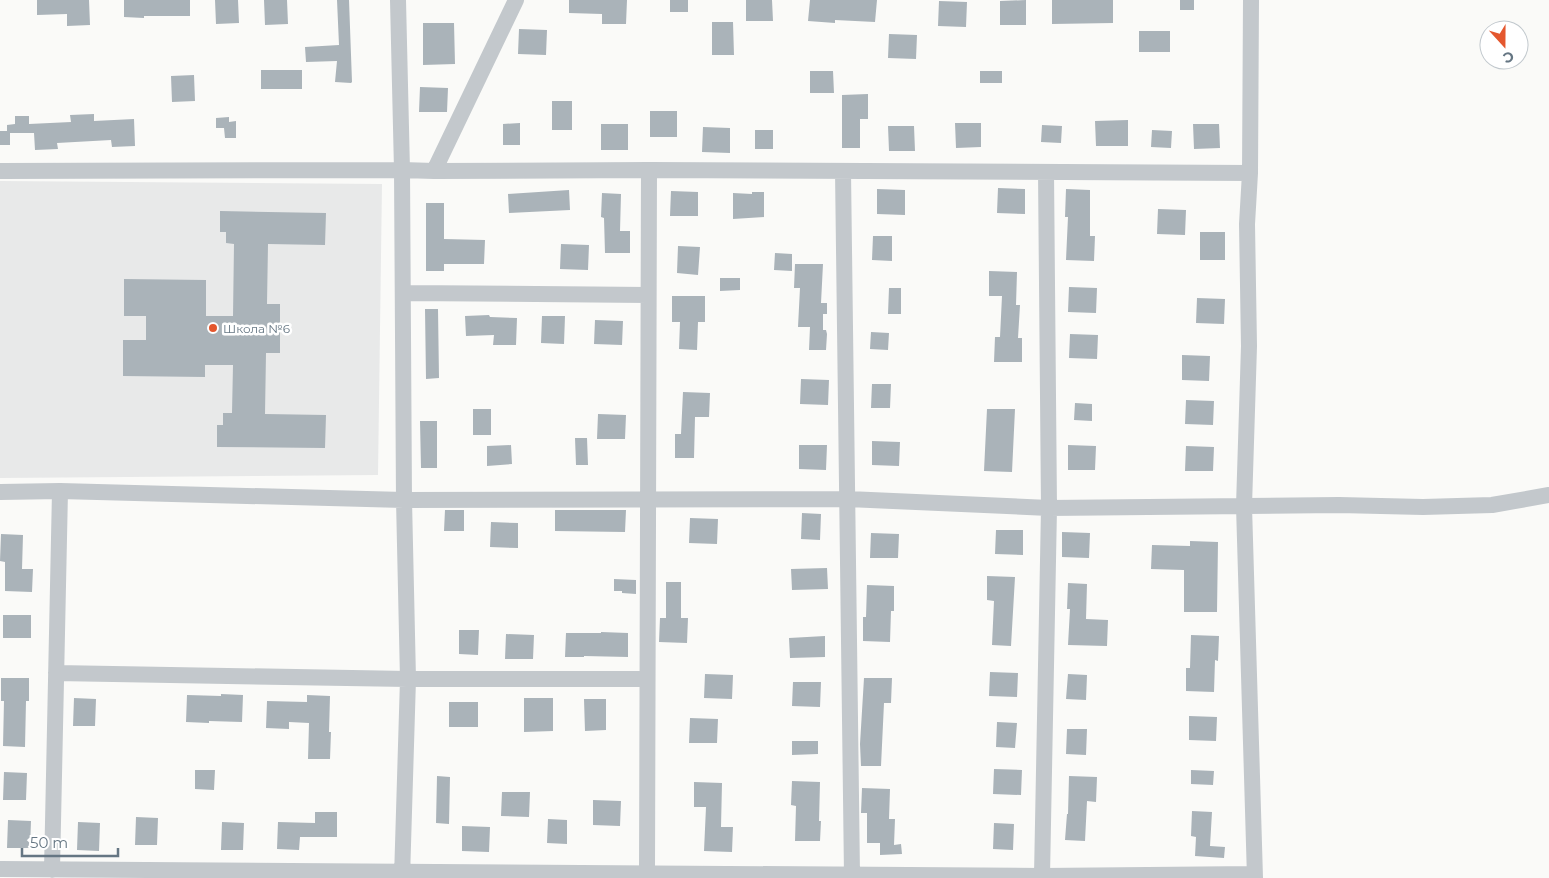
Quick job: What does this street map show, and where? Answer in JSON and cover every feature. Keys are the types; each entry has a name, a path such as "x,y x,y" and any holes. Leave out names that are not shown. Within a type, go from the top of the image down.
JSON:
{"street":[{"path":"398,0 404,294 404,500 408,679 402,875"},
{"path":"434,171 516,0"},
{"path":"0,869 402,875 647,873 1255,876 1244,506 1249,346 1247,224 1250,173 1251,0"},
{"path":"0,171 649,170 1250,173"},
{"path":"647,873 646,679 649,170"},
{"path":"843,171 852,875"},
{"path":"1042,876 1049,508 1046,172"},
{"path":"404,294 648,295"},
{"path":"0,492 60,491 404,500 848,499 1049,508 1339,505 1423,507 1492,505 1549,495"},
{"path":"52,870 60,491"},
{"path":"56,674 408,679 646,679"}],"shaded area":[{"path":"0,181 382,184 378,475 0,478"}],"building":[{"path":"37,0 89,0 90,25 67,26 67,14 37,15"},
{"path":"124,0 190,0 190,16 124,17"},
{"path":"215,0 238,0 239,23 216,24"},
{"path":"264,0 287,0 288,24 265,25"},
{"path":"337,0 349,0 351,83 335,82 337,61 306,62 305,47 339,45"},
{"path":"569,0 627,0 626,24 602,24 602,14 569,13"},
{"path":"670,0 688,0 688,12 670,12"},
{"path":"746,0 772,0 773,21 746,21"},
{"path":"810,0 877,0 875,22 835,20 835,23 808,21"},
{"path":"1026,0 1026,25 1000,25 1000,1"},
{"path":"1052,0 1113,0 1113,23 1052,24"},
{"path":"1180,0 1194,0 1194,10 1180,10"},
{"path":"939,1 967,2 966,27 938,26"},
{"path":"712,22 733,22 734,55 712,55"},
{"path":"423,23 454,23 455,64 423,65"},
{"path":"519,29 547,30 546,55 518,54"},
{"path":"1139,31 1170,31 1170,52 1139,52"},
{"path":"889,34 917,35 916,59 888,58"},
{"path":"261,70 302,70 302,89 261,89"},
{"path":"810,71 833,71 834,93 810,93"},
{"path":"980,71 1002,71 1002,83 980,83"},
{"path":"194,75 195,101 172,102 171,76"},
{"path":"420,87 448,88 447,112 419,112"},
{"path":"868,94 868,119 860,119 860,148 842,148 842,95"},
{"path":"552,101 572,101 572,130 552,130"},
{"path":"650,111 677,111 677,137 650,137"},
{"path":"94,114 94,121 134,119 135,146 112,147 111,140 57,143 58,149 35,150 34,133 10,133 10,145 0,145 0,131 7,131 7,125 15,124 15,116 29,116 29,124 71,122 70,115"},
{"path":"229,117 229,122 236,121 236,138 225,138 224,128 216,128 216,118"},
{"path":"1128,120 1128,146 1096,146 1095,121"},
{"path":"520,123 520,145 503,145 503,124"},
{"path":"955,123 981,123 981,147 956,148"},
{"path":"601,124 628,124 628,150 601,150"},
{"path":"1193,124 1219,124 1220,148 1194,149"},
{"path":"1042,125 1062,126 1061,143 1041,142"},
{"path":"888,126 914,126 915,151 889,151"},
{"path":"703,127 730,128 730,153 702,152"},
{"path":"755,130 773,130 773,149 755,149"},
{"path":"1152,130 1172,131 1171,148 1151,147"},
{"path":"998,188 1025,189 1025,214 997,213"},
{"path":"877,189 905,190 905,215 877,214"},
{"path":"1066,189 1090,190 1090,236 1095,236 1094,261 1066,260 1068,217 1065,217"},
{"path":"569,190 570,210 509,213 508,194"},
{"path":"671,191 698,192 698,216 670,216"},
{"path":"752,192 764,192 764,217 733,219 733,193 752,194"},
{"path":"602,193 621,194 620,231 630,231 630,253 605,253 604,218 601,217"},
{"path":"426,203 444,203 444,239 485,240 484,264 444,264 444,271 426,271"},
{"path":"1158,209 1186,210 1185,235 1157,234"},
{"name":"Школа №6","path":"220,211 326,213 325,245 268,244 267,304 280,304 280,353 266,353 265,414 326,415 325,448 217,447 217,425 223,425 223,413 232,413 233,365 205,365 205,377 123,376 123,340 146,340 146,316 124,316 124,279 206,280 206,316 233,316 234,244 226,243 226,232 220,232"},
{"path":"1200,232 1225,232 1225,260 1200,260"},
{"path":"873,236 892,236 892,261 872,260"},
{"path":"561,244 589,245 588,270 560,269"},
{"path":"678,246 700,247 698,275 677,273"},
{"path":"775,253 792,254 792,271 774,270"},
{"path":"795,264 823,264 821,303 827,303 827,314 823,314 823,330 826,330 827,334 826,350 809,350 810,327 798,327 800,288 794,288"},
{"path":"989,271 1017,272 1016,305 1020,305 1018,338 1022,338 1022,362 994,362 995,337 1000,337 1002,296 989,296"},
{"path":"720,278 740,278 740,290 720,291"},
{"path":"1069,287 1097,288 1096,313 1068,312"},
{"path":"889,288 901,288 901,314 888,314"},
{"path":"672,296 705,296 705,322 698,322 697,350 679,349 680,322 672,322"},
{"path":"1197,298 1225,299 1224,324 1196,323"},
{"path":"425,309 438,309 439,378 426,379"},
{"path":"489,315 490,317 517,318 516,345 493,345 494,335 466,336 465,316"},
{"path":"542,316 565,316 564,344 541,343"},
{"path":"595,320 623,321 622,345 594,344"},
{"path":"871,332 889,333 888,350 870,349"},
{"path":"1070,334 1098,335 1097,359 1069,358"},
{"path":"1182,355 1210,356 1209,381 1182,380"},
{"path":"801,379 829,380 828,405 800,404"},
{"path":"872,384 891,384 890,408 871,408"},
{"path":"683,392 710,393 709,417 695,417 694,458 675,458 675,434 681,434"},
{"path":"1186,400 1214,401 1213,425 1185,424"},
{"path":"1075,403 1092,404 1092,421 1074,420"},
{"path":"473,409 491,409 491,435 473,435"},
{"path":"987,409 1015,409 1012,472 984,471"},
{"path":"598,414 626,415 625,439 597,439"},
{"path":"420,421 437,421 437,468 421,468"},
{"path":"575,438 587,438 588,465 576,465"},
{"path":"872,441 900,442 899,466 872,465"},
{"path":"511,445 512,464 487,466 487,446"},
{"path":"799,445 827,445 826,470 799,469"},
{"path":"1068,445 1096,446 1095,470 1068,470"},
{"path":"1186,446 1214,447 1213,471 1185,471"},
{"path":"445,510 464,510 464,531 444,531"},
{"path":"555,510 626,510 625,532 555,531"},
{"path":"802,513 821,514 820,540 801,539"},
{"path":"690,518 718,519 717,544 689,543"},
{"path":"491,522 518,523 518,548 490,547"},
{"path":"996,530 1023,530 1023,555 995,554"},
{"path":"1062,532 1090,533 1089,558 1062,557"},
{"path":"871,533 899,534 898,558 870,558"},
{"path":"1,534 23,535 22,569 33,569 32,592 5,591 5,562 0,561"},
{"path":"1190,541 1218,542 1217,612 1184,612 1184,570 1151,569 1152,545 1190,546"},
{"path":"827,568 828,589 792,590 791,569"},
{"path":"987,576 1015,577 1011,646 992,645 994,601 987,600"},
{"path":"614,579 636,580 636,594 614,591"},
{"path":"666,582 681,582 681,618 688,618 687,643 659,642 660,618 666,618"},
{"path":"1068,583 1087,584 1086,619 1108,620 1107,646 1068,645 1070,609 1067,609"},
{"path":"867,585 894,586 894,611 891,611 890,642 863,641 863,617 866,617"},
{"path":"3,615 31,615 31,638 3,638"},
{"path":"459,630 479,630 478,655 459,654"},
{"path":"566,633 628,633 628,657 565,657"},
{"path":"506,634 534,635 533,659 505,659"},
{"path":"1191,635 1219,636 1218,661 1215,660 1214,692 1186,691 1186,668 1190,668"},
{"path":"825,636 825,657 790,658 789,638"},
{"path":"990,672 1018,673 1017,697 989,696"},
{"path":"705,674 733,675 732,699 704,698"},
{"path":"1068,674 1087,675 1086,700 1066,699"},
{"path":"1,678 29,678 29,701 26,701 25,747 3,746 4,701 1,701"},
{"path":"864,678 892,678 891,703 884,703 881,766 861,766 860,744"},
{"path":"793,682 821,682 820,707 792,706"},
{"path":"221,694 243,695 242,722 186,722 187,695 221,696"},
{"path":"307,695 330,696 330,759 308,759 309,723 289,722 289,729 266,728 267,701 307,702"},
{"path":"74,698 96,699 95,726 73,726"},
{"path":"524,698 553,698 553,731 524,732"},
{"path":"584,699 606,699 606,730 585,731"},
{"path":"449,702 478,702 478,727 449,727"},
{"path":"1189,716 1217,717 1216,741 1189,740"},
{"path":"690,718 718,719 717,743 689,743"},
{"path":"997,722 1017,723 1015,748 996,747"},
{"path":"1067,729 1087,729 1086,755 1066,754"},
{"path":"792,741 818,741 818,754 792,755"},
{"path":"994,769 1022,770 1021,795 993,794"},
{"path":"195,770 215,770 214,790 195,789"},
{"path":"1191,770 1214,771 1213,785 1191,784"},
{"path":"4,772 27,773 26,800 3,800"},
{"path":"437,776 450,777 449,824 436,823"},
{"path":"1069,776 1097,777 1096,802 1087,801 1085,841 1065,840"},
{"path":"792,781 820,782 820,841 795,841 796,806 791,805"},
{"path":"694,782 722,783 721,827 733,827 732,852 704,851 706,807 694,807"},
{"path":"862,788 890,789 889,819 895,819 894,845 901,844 902,854 880,855 880,843 867,843 867,813 861,813"},
{"path":"502,792 530,792 529,817 501,816"},
{"path":"593,800 621,801 620,826 593,825"},
{"path":"1192,811 1212,812 1210,846 1225,847 1224,858 1195,856 1196,837 1191,836"},
{"path":"315,812 337,812 337,837 300,837 299,850 277,849 278,822 315,823"},
{"path":"136,817 158,818 157,845 135,845"},
{"path":"548,819 567,820 567,844 547,843"},
{"path":"8,820 31,821 30,848 7,848"},
{"path":"78,822 100,823 99,851 77,850"},
{"path":"222,822 244,823 243,850 221,850"},
{"path":"994,823 1014,824 1013,850 993,849"},
{"path":"462,826 490,827 489,852 462,851"}],"place":[{"name":"Школа №6","path":"213,328"}]}
